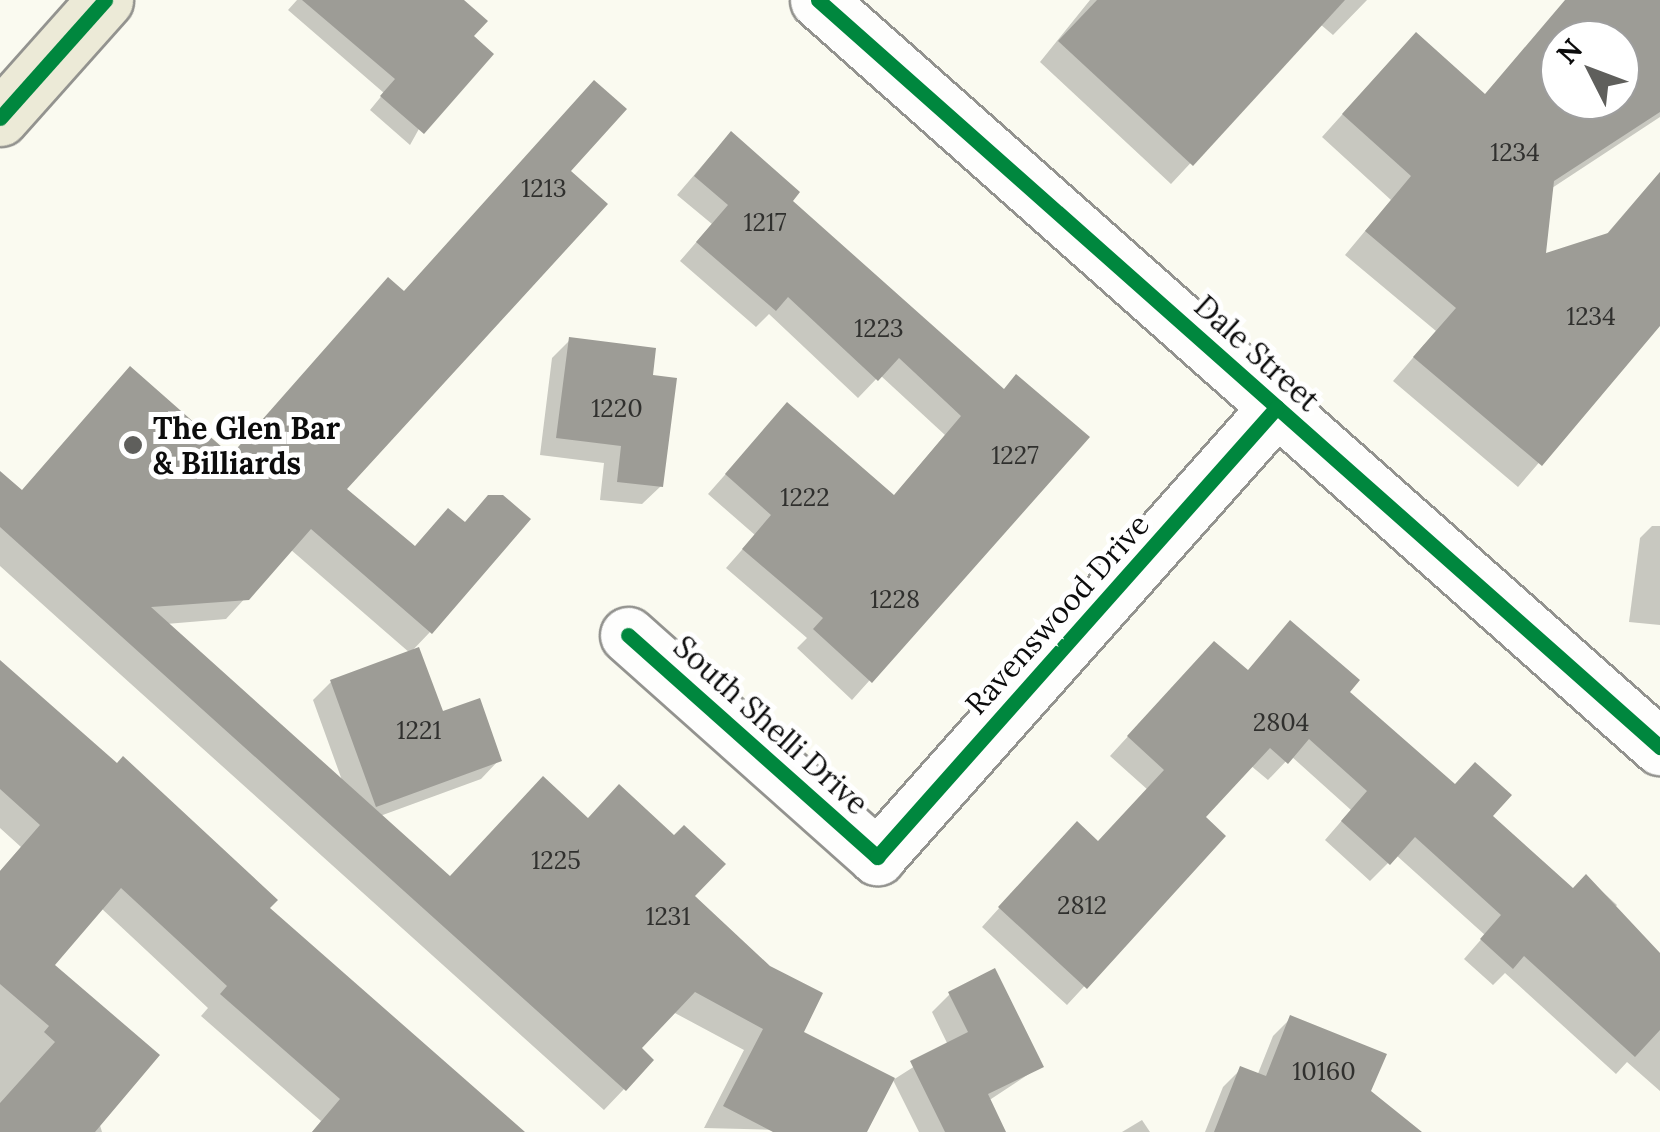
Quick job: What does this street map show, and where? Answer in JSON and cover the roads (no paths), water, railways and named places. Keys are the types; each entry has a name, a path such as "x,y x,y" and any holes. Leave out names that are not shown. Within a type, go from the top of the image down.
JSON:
{"main road":[{"path":"0,118 104,0"}],"street":[{"name":"Dale Street","path":"818,0 1660,746"},
{"name":"Ravenswood Drive","path":"877,857 1277,407"},
{"name":"South Shelli Drive","path":"628,635 877,857"}],"place":[{"name":"The Glen Bar & Billiards","path":"133,445"}]}
